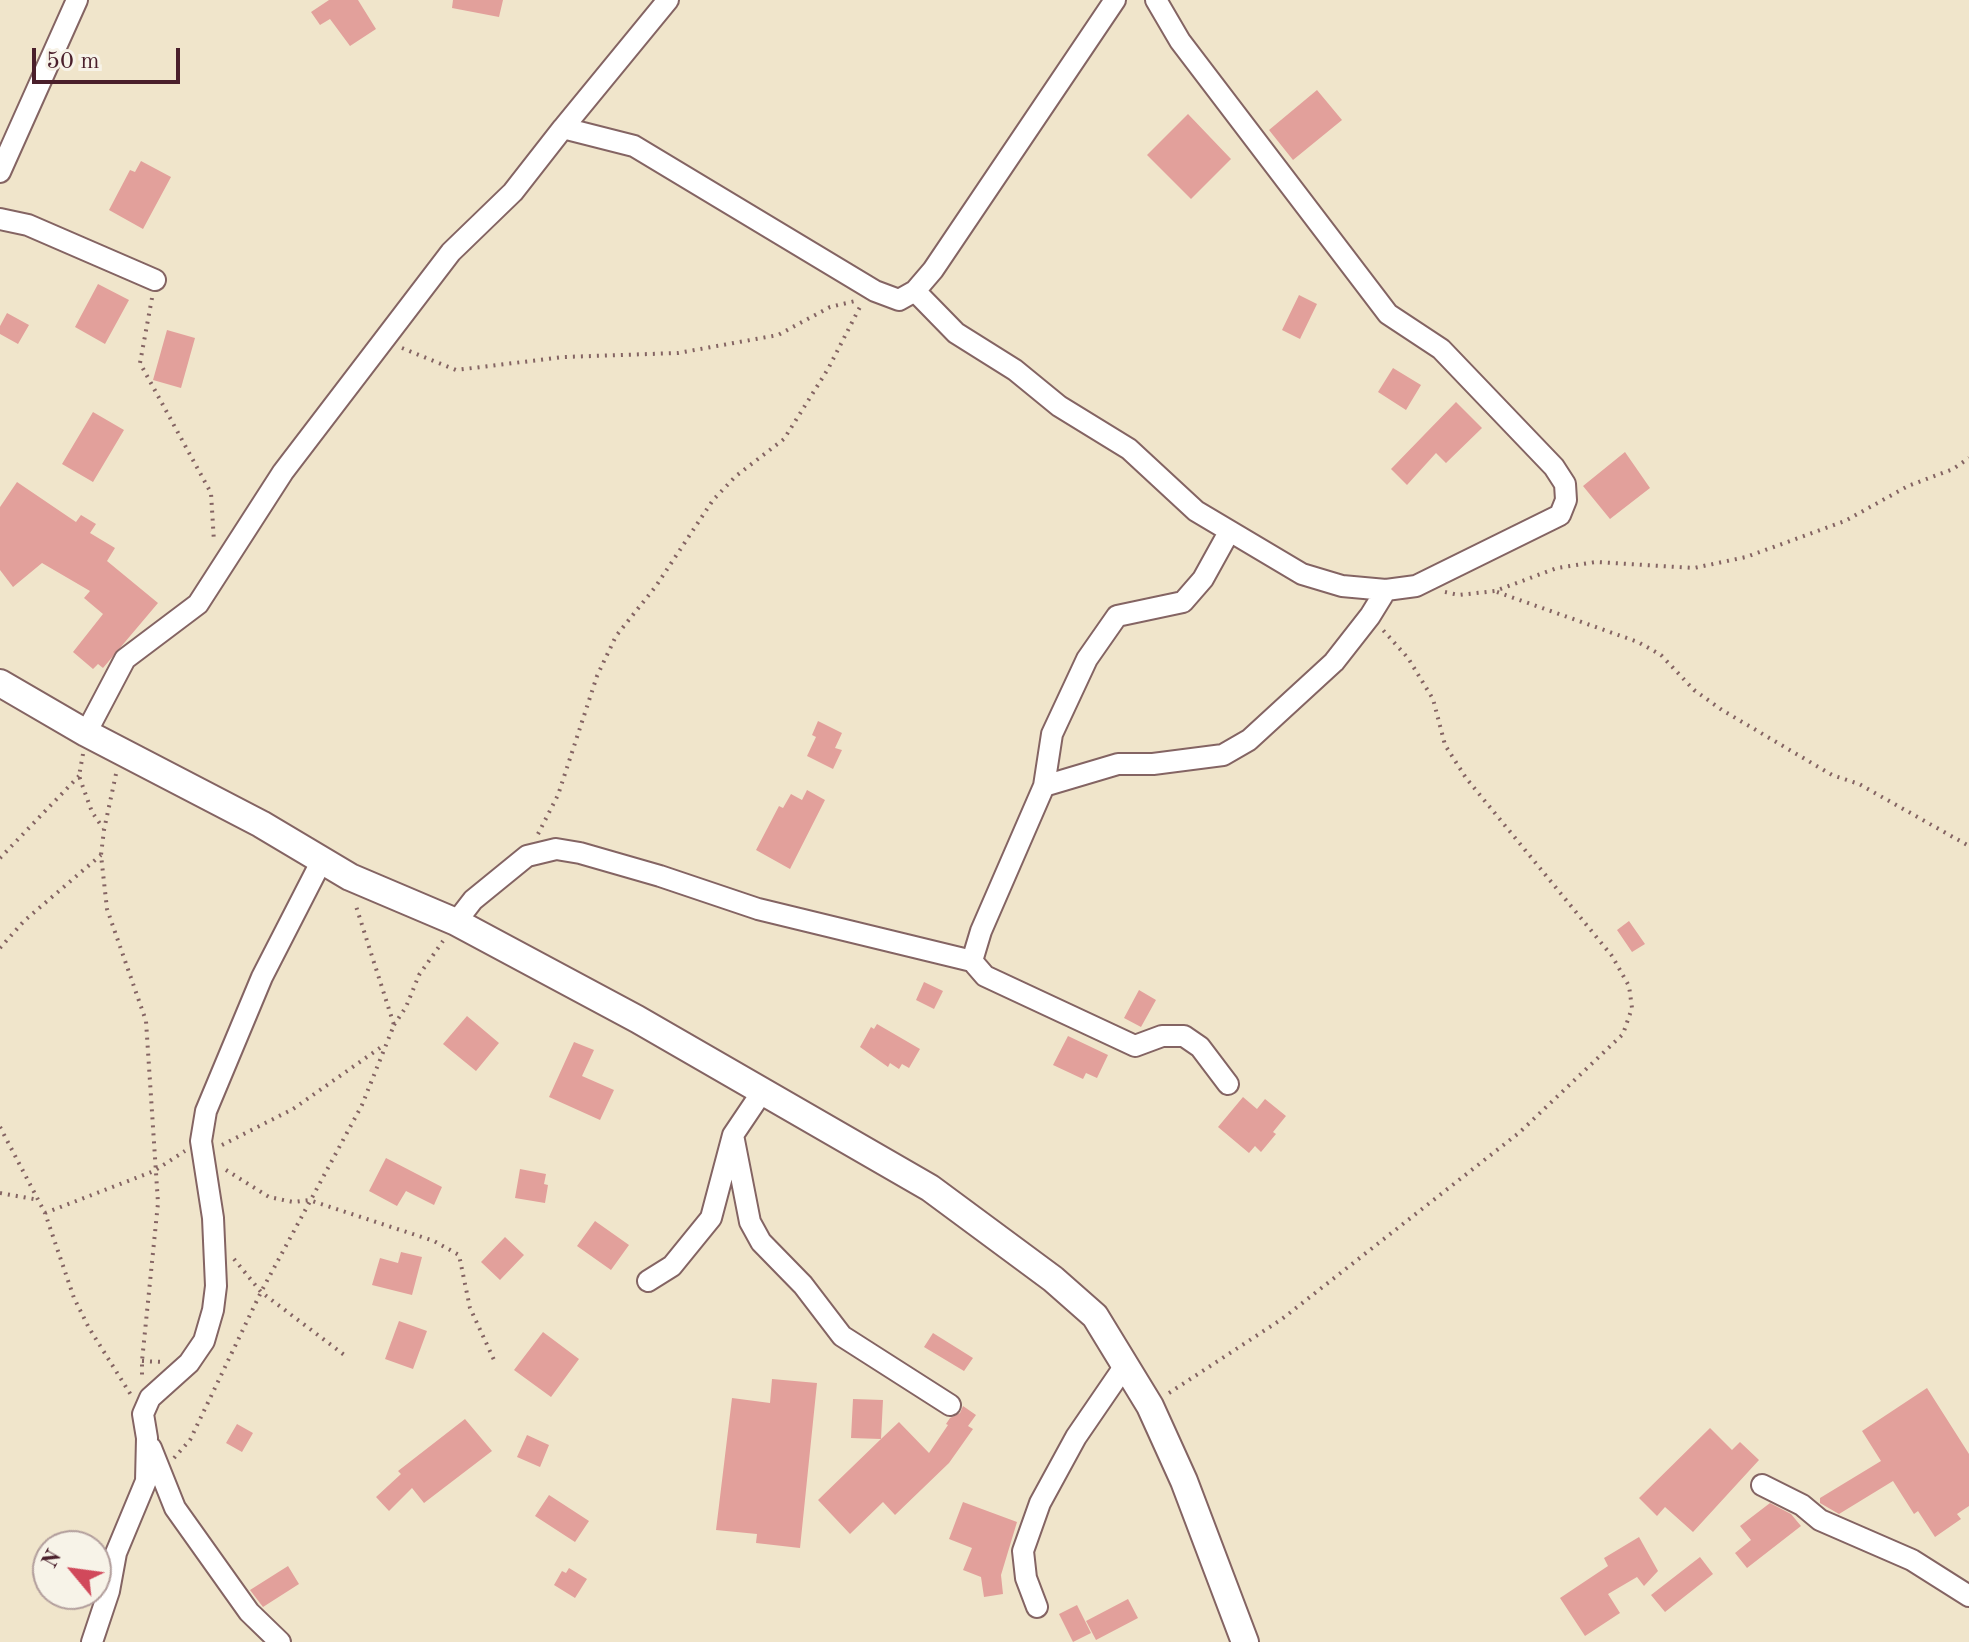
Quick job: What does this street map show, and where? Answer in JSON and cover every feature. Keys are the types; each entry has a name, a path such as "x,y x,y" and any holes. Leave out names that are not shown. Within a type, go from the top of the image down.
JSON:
{"street":[{"path":"0,172 77,0"},
{"path":"86,733 125,659 198,604 283,472 451,252 513,192 668,0"},
{"path":"563,128 634,146 875,291 899,300 915,291 933,270 1115,0"},
{"path":"915,291 956,333 1015,370 1059,406 1129,449 1196,511 1302,574 1342,586 1386,590 1416,586 1560,515 1566,500 1565,484 1554,467 1441,349 1388,314 1180,41 1156,0"},
{"path":"0,219 28,225 155,280"},
{"path":"972,961 981,931 1044,786 1052,734 1087,659 1117,616 1183,602 1203,579 1229,532"},
{"path":"1044,786 1118,764 1153,764 1223,755 1249,740 1334,662 1386,590"},
{"path":"0,683 86,733 261,824 350,877 456,922 637,1019 930,1188 1053,1279 1095,1316 1150,1406 1211,1548 1245,1642"},
{"path":"456,922 473,900 527,856 556,849 580,853 758,909 972,961 985,976 1135,1046 1162,1036 1184,1036 1200,1047 1228,1084"},
{"path":"92,1642 109,1591 116,1553 146,1481 147,1438 143,1414 150,1398 189,1363 204,1341 213,1310 216,1286 213,1218 202,1148 206,1111 262,977 322,860"},
{"path":"648,1281 672,1266 711,1218 733,1135 762,1092"},
{"path":"733,1135 750,1222 761,1242 803,1285 842,1336 950,1405"},
{"path":"1037,1607 1026,1578 1023,1551 1040,1503 1076,1437 1126,1364"},
{"path":"147,1438 175,1508 249,1612 280,1642"},
{"path":"1762,1485 1802,1505 1820,1520 1912,1560 1969,1596"}],"path":[{"path":"155,280 140,363 211,493 218,572"},
{"path":"385,340 456,370 564,357 678,353 778,335 830,307 865,298 828,369 784,439 736,476 713,500 656,586 616,636 597,676 558,795 527,856"},
{"path":"1416,586 1459,595 1495,591 1557,568 1596,562 1694,568 1746,557 1845,521 1908,486 1953,469 1969,458"},
{"path":"1495,591 1638,642 1661,655 1694,690 1722,710 1832,775 1859,784 1969,846"},
{"path":"1150,1406 1282,1319 1520,1132 1623,1034 1632,1008 1629,986 1612,956 1466,778 1445,745 1433,699 1408,658 1370,616"},
{"path":"86,733 79,776 92,812 104,830"},
{"path":"122,751 101,855 107,909 146,1021 158,1203 142,1361 143,1414"},
{"path":"0,858 79,776"},
{"path":"0,948 24,921 101,855"},
{"path":"350,877 357,914 394,1025"},
{"path":"161,1472 190,1440 261,1292 362,1105 394,1025 406,1007 419,975 456,922"},
{"path":"45,1213 154,1171 293,1109 387,1043"},
{"path":"0,1127 45,1213 74,1298 89,1328 143,1414"},
{"path":"202,1148 269,1197 293,1202 309,1200 434,1241 459,1255 470,1308 495,1362"},
{"path":"0,1193 39,1200"},
{"path":"230,1251 261,1292 347,1357"}],"building":[{"path":"329,0 358,0 376,29 350,46 330,19 320,25 311,12"},
{"path":"453,0 503,0 499,17 452,8"},
{"path":"1317,90 1342,120 1293,160 1269,130"},
{"path":"1188,114 1231,159 1191,199 1147,155"},
{"path":"141,161 171,177 143,229 109,210 130,170 135,172"},
{"path":"98,284 129,300 105,344 75,327"},
{"path":"1299,295 1317,304 1300,339 1282,330"},
{"path":"7,313 29,325 18,344 0,334 0,326"},
{"path":"167,330 195,338 181,388 153,380"},
{"path":"1393,368 1421,385 1406,410 1378,392"},
{"path":"1456,402 1482,428 1446,463 1436,453 1407,485 1391,469"},
{"path":"93,412 124,430 93,482 62,464"},
{"path":"1625,452 1650,488 1610,519 1583,486"},
{"path":"17,482 76,522 81,515 96,524 90,533 115,548 107,561 158,603 103,668 98,664 93,669 73,652 103,614 84,598 90,591 42,563 13,587 0,570 0,507"},
{"path":"818,721 842,733 835,748 842,750 833,769 807,756 816,737 812,735"},
{"path":"807,790 825,800 790,869 756,850 779,806 783,808 791,794 802,800"},
{"path":"1629,921 1645,944 1632,952 1617,930"},
{"path":"924,982 943,991 934,1009 916,1000"},
{"path":"1139,990 1156,1000 1141,1027 1124,1018"},
{"path":"467,1016 499,1043 476,1071 443,1044"},
{"path":"877,1024 920,1049 909,1068 902,1064 899,1069 890,1063 888,1067 860,1047 871,1027 874,1029"},
{"path":"1068,1036 1108,1055 1097,1078 1086,1073 1083,1079 1053,1065"},
{"path":"574,1042 594,1050 582,1076 614,1090 600,1120 549,1097"},
{"path":"1243,1097 1257,1109 1265,1099 1286,1116 1261,1152 1255,1146 1249,1153 1218,1127"},
{"path":"386,1158 442,1187 434,1205 406,1191 397,1206 369,1191"},
{"path":"520,1169 546,1174 545,1203 515,1198"},
{"path":"595,1221 629,1245 611,1270 577,1246"},
{"path":"505,1237 524,1255 500,1280 481,1262"},
{"path":"401,1252 422,1257 412,1295 372,1285 380,1258 398,1263"},
{"path":"399,1321 427,1331 413,1369 385,1359"},
{"path":"543,1332 579,1359 551,1397 514,1370"},
{"path":"933,1333 973,1358 964,1371 924,1347"},
{"path":"772,1379 817,1383 800,1548 756,1543 757,1534 716,1530 732,1398 770,1403"},
{"path":"1927,1388 1969,1454 1969,1506 1957,1514 1961,1519 1935,1537 1918,1511 1914,1514 1893,1481 1839,1514 1820,1503 1820,1498 1881,1461 1862,1431"},
{"path":"853,1399 883,1400 881,1439 851,1438"},
{"path":"963,1406 976,1415 968,1426 973,1429 949,1463 895,1515 883,1502 850,1534 818,1500 899,1422 929,1453 950,1418 960,1413"},
{"path":"465,1419 492,1451 424,1503 412,1488 389,1511 376,1497 401,1474 398,1471"},
{"path":"237,1424 253,1433 242,1452 226,1443"},
{"path":"1710,1428 1732,1450 1740,1442 1759,1460 1693,1532 1665,1507 1657,1516 1639,1498"},
{"path":"527,1435 549,1445 540,1467 517,1457"},
{"path":"549,1495 589,1521 575,1542 535,1516"},
{"path":"963,1502 1017,1522 1001,1575 1003,1594 984,1597 981,1577 963,1570 972,1548 949,1539"},
{"path":"1770,1503 1791,1514 1801,1526 1747,1568 1735,1553 1751,1540 1740,1526"},
{"path":"1639,1537 1658,1571 1644,1586 1637,1577 1608,1594 1620,1613 1585,1636 1560,1598 1608,1566 1604,1558"},
{"path":"1700,1557 1713,1574 1665,1612 1651,1595"},
{"path":"288,1566 299,1584 263,1607 250,1590"},
{"path":"569,1568 587,1579 575,1598 554,1585 562,1571 566,1573"},
{"path":"1128,1599 1138,1618 1096,1640 1086,1621"},
{"path":"1077,1605 1091,1633 1073,1642 1059,1614"}]}
